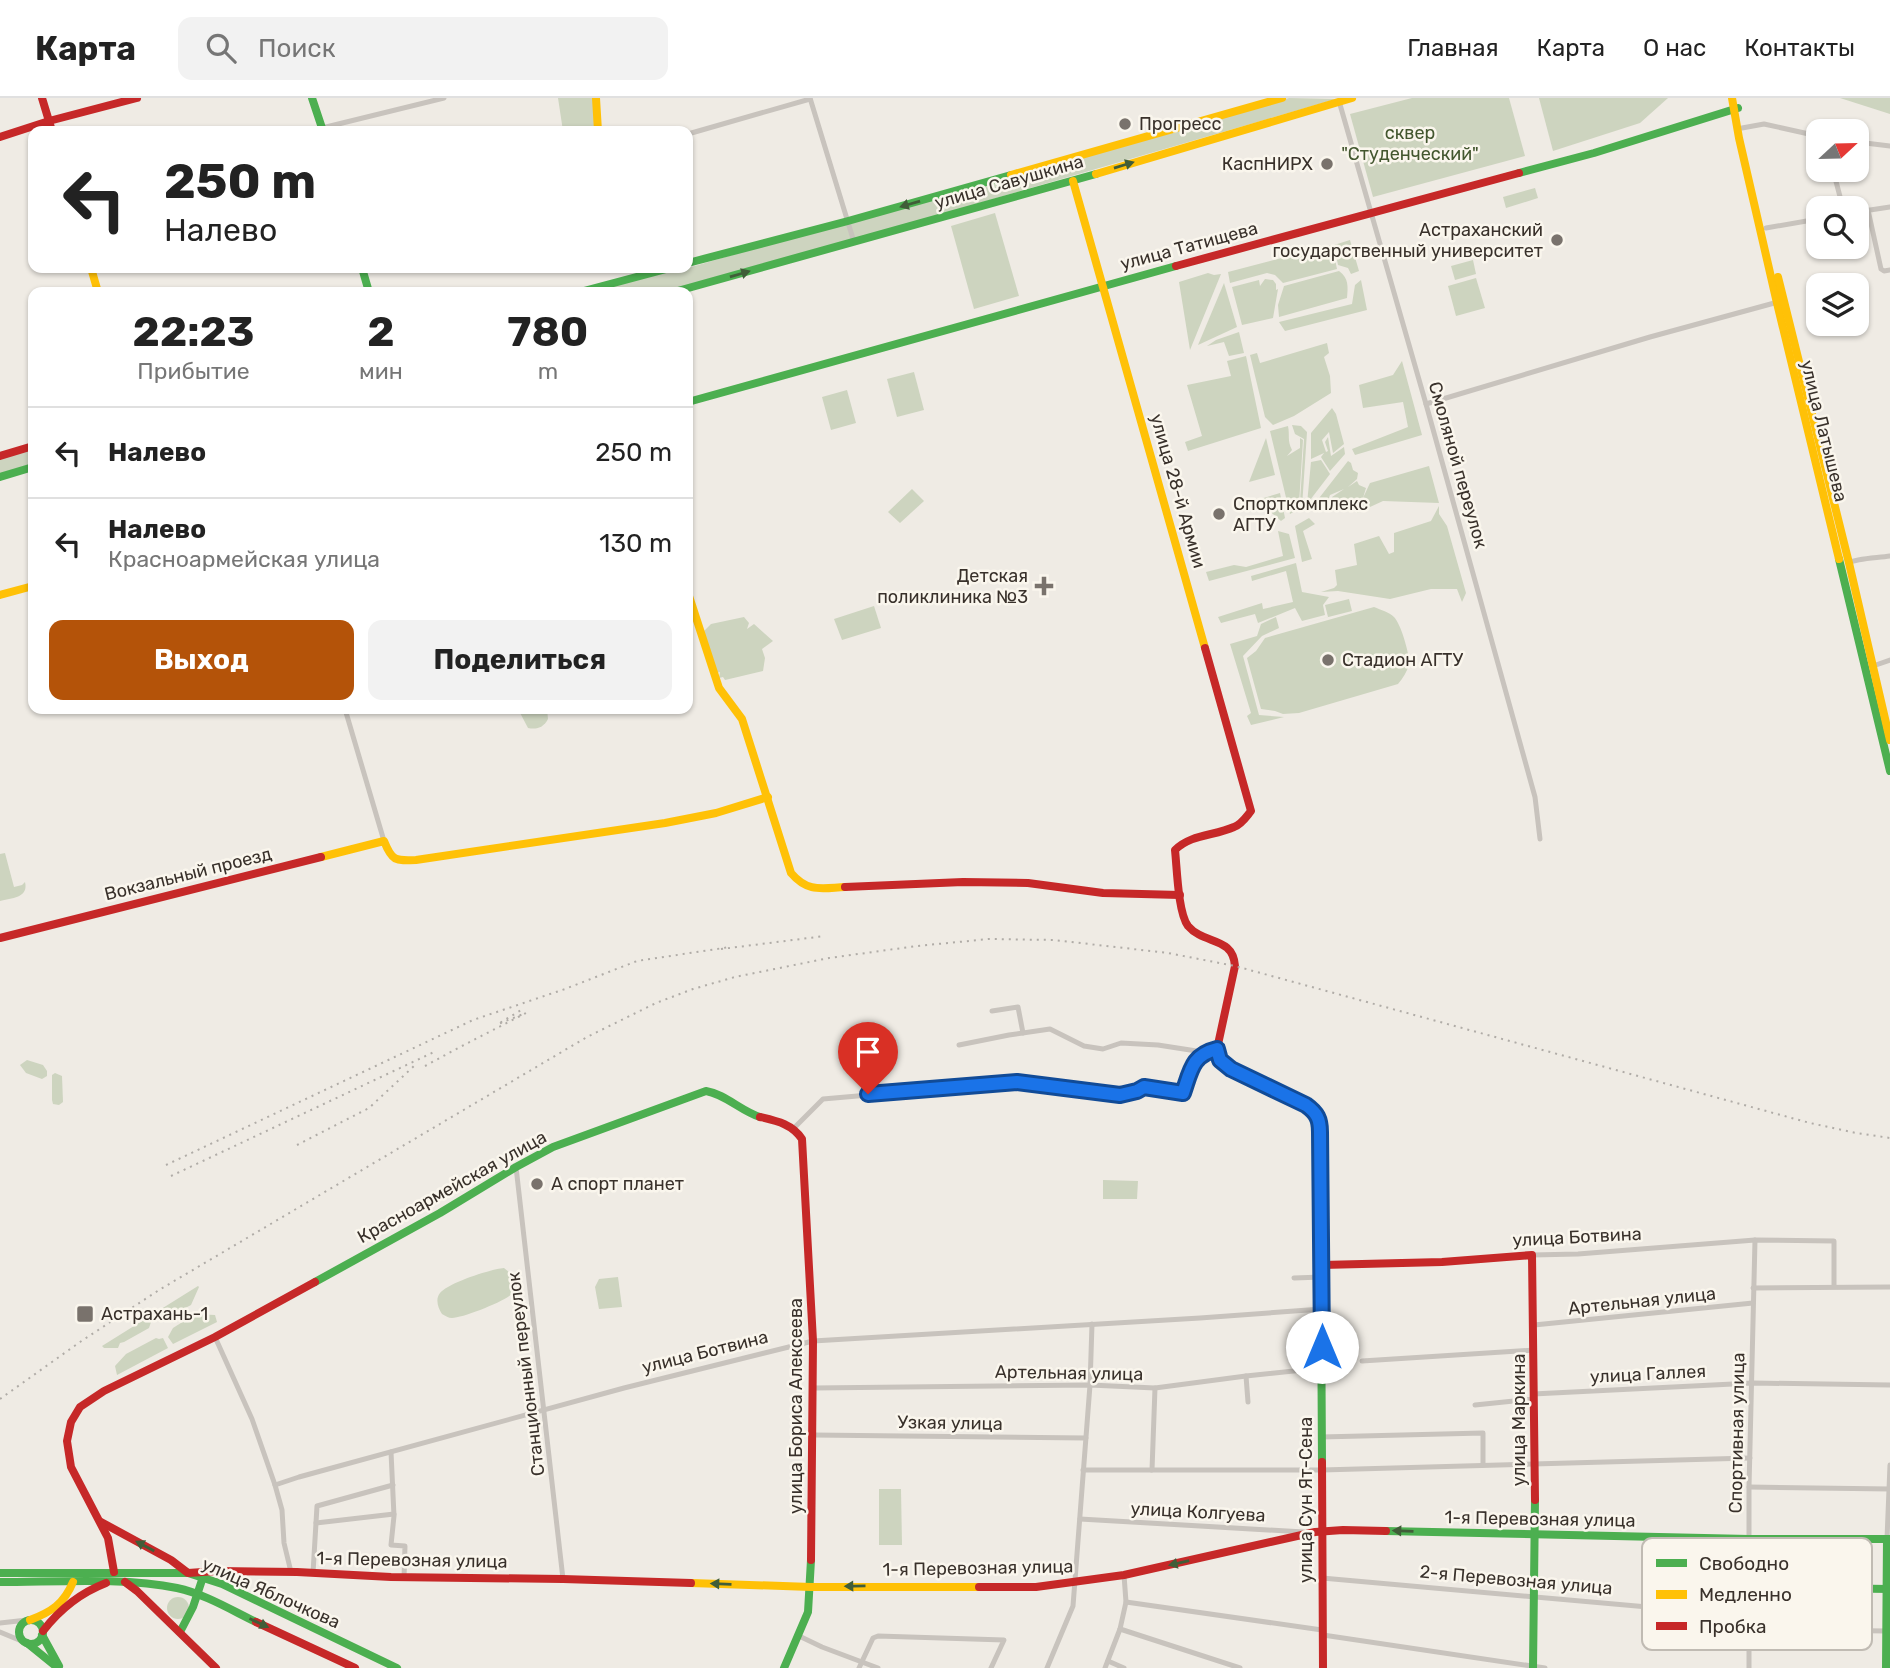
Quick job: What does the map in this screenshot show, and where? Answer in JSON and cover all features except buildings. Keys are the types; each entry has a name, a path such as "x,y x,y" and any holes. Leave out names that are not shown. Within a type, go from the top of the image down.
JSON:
{"main road":[{"path":"42,98 51,126"},
{"path":"33,126 138,98"},
{"path":"312,98 322,126"},
{"path":"596,98 598,126"},
{"name":"улица Савушкина","path":"693,262 848,221 1282,98"},
{"name":"улица Савушкина","path":"692,287 1352,98"},
{"name":"улица Латышева","path":"1734,98 1766,228 1780,301"},
{"name":"улица Латышева","path":"1736,108 1739,138 1845,565 1890,771"},
{"name":"улица Татищева","path":"693,401 1594,152 1736,108"},
{"path":"0,136 28,128"},
{"name":"улица 28-й Армии","path":"1073,180 1251,811 1234,827 1183,842 1175,850 1180,895"},
{"path":"630,273 631,278"},
{"path":"598,287 650,273"},
{"path":"0,456 28,448"},
{"path":"0,477 28,469"},
{"path":"0,596 28,588"},
{"path":"693,609 719,688 742,719 791,873 800,884 813,888 962,882 1028,883 1103,893 1180,895 1182,915 1189,929 1230,948 1235,957 1217,1049"},
{"name":"улица Латышева","path":"1869,668 1890,740"},
{"path":"384,841 390,856 399,861 416,860 678,821 768,797"},
{"name":"Вокзальный проезд","path":"0,938 384,841"},
{"name":"улица Сун Ят-Сена","path":"1217,1049 1220,1060 1231,1069 1306,1105 1316,1112 1320,1123 1322,1470 1318,1532 1322,1578 1323,1668"},
{"name":"Красноармейская улица","path":"114,1572 108,1538 71,1467 66,1441 71,1422 80,1407 104,1391 215,1337 440,1213 553,1147 706,1091 723,1097 752,1115 794,1128"},
{"name":"улица Бориса Алексеева","path":"784,1668 808,1612 811,1587 813,1341 802,1139 794,1128"},
{"name":"улица Ботвина","path":"1322,1265 1442,1262 1532,1255"},
{"name":"улица Маркина","path":"1532,1255 1535,1535 1533,1667"},
{"path":"101,1522 171,1560 188,1573"},
{"name":"1-я Перевозная улица","path":"188,1573 217,1571 404,1578 563,1578 811,1587 1036,1587 1075,1584 1124,1575 1318,1532 1343,1530 1696,1538"},
{"path":"1886,1668 1889,1539"},
{"name":"улица Яблочкова","path":"0,1573 188,1573 222,1584 397,1668"},
{"path":"180,1632 187,1621 203,1577"},
{"name":"улица Яблочкова","path":"0,1581 125,1582 176,1588 197,1594 355,1668"},
{"path":"60,1582 66,1598"},
{"path":"60,1668 25,1642 19,1630 21,1624 59,1606 73,1582"},
{"path":"25,1642 36,1643 58,1612 83,1593 112,1582"},
{"path":"125,1582 216,1668"},
{"path":"28,1620 40,1624 51,1654 60,1668"}],"street":[{"path":"335,126 444,98"},
{"path":"693,133 810,99 854,242"},
{"name":"Смоляной переулок","path":"1339,100 1535,797 1540,839"},
{"path":"1742,128 1764,124 1806,133"},
{"path":"1869,143 1890,146"},
{"path":"1869,210 1890,207"},
{"path":"1869,214 1883,271 1890,270"},
{"path":"1766,228 1806,221"},
{"path":"1426,404 1780,301"},
{"path":"1845,565 1856,559 1868,560 1890,555"},
{"path":"1869,668 1890,660"},
{"path":"346,714 384,841"},
{"path":"992,1011 1018,1007 1023,1033"},
{"path":"959,1045 1050,1029 1084,1045 1103,1049 1121,1043 1203,1052 1217,1049"},
{"path":"794,1128 823,1099 932,1088 1017,1082 1120,1095 1144,1087 1183,1093 1194,1063 1203,1052"},
{"name":"Станционный переулок","path":"516,1167 563,1578"},
{"name":"улица Ботвина","path":"1532,1255 1755,1240 1834,1241 1834,1286"},
{"name":"Спортивная улица","path":"1749,1538 1755,1240"},
{"path":"1294,1278 1322,1277"},
{"path":"1753,1288 1890,1287"},
{"name":"Артельная улица","path":"1534,1325 1753,1303"},
{"name":"улица Ботвина","path":"275,1485 544,1410 813,1341 1322,1309"},
{"path":"1047,1668 1073,1606 1090,1385 1092,1324"},
{"path":"215,1337 252,1419 275,1485 282,1510 284,1543 291,1572"},
{"path":"1362,1361 1534,1350"},
{"name":"Артельная улица","path":"814,1388 1090,1385 1155,1388 1322,1368"},
{"path":"1246,1376 1248,1400"},
{"name":"улица Галлея","path":"1475,1405 1533,1397 1752,1383 1890,1385"},
{"path":"1152,1470 1155,1388"},
{"path":"1321,1437 1483,1433 1483,1465"},
{"name":"Узкая улица","path":"813,1436 1086,1438"},
{"path":"391,1452 394,1514 391,1545 405,1546 404,1578"},
{"path":"1083,1470 1322,1470 1750,1458"},
{"path":"1889,1539 1890,1465"},
{"path":"313,1573 317,1506 393,1485"},
{"path":"1749,1487 1889,1489"},
{"path":"316,1523 394,1514"},
{"name":"улица Колгуева","path":"1080,1519 1318,1532"},
{"path":"1105,1668 1120,1629 1126,1602 1124,1575"},
{"name":"2-я Перевозная улица","path":"1322,1578 1642,1607"},
{"path":"1126,1602 1545,1668"},
{"path":"0,1623 28,1620"},
{"path":"1120,1629 1240,1668"},
{"path":"1872,1631 1886,1631"},
{"path":"0,1632 25,1642"},
{"path":"797,1635 878,1668"},
{"path":"859,1668 873,1638 878,1636 1004,1640 991,1668"},
{"name":"Спортивная улица","path":"1749,1650 1749,1668"},
{"path":"1108,1661 1125,1668"}],"green space":[{"path":"558,98 594,98 595,126 562,126"},
{"path":"1289,98 1336,99 691,287 599,287 652,273 693,273 693,267"},
{"name":"сквер \"Студенческий\"","path":"1412,98 1509,98 1525,156 1373,197 1350,114"},
{"path":"1539,98 1668,98 1640,123 1553,151"},
{"path":"1840,98 1890,98 1890,114"},
{"path":"1535,188 1538,198 1506,208 1503,197"},
{"path":"995,213 1019,296 974,309 951,226"},
{"path":"1350,240 1359,271 1351,274 1348,268 1338,265 1334,245"},
{"path":"1332,245 1337,269 1283,283 1275,275 1267,273 1230,283 1228,272"},
{"path":"1473,260 1476,274 1455,280 1451,266"},
{"path":"1339,271 1348,286 1347,298 1279,317 1278,305 1284,286"},
{"path":"1208,273 1221,274 1190,350 1179,282"},
{"path":"1476,278 1485,308 1456,316 1448,286"},
{"path":"1265,279 1273,280 1276,290 1278,289 1273,318 1242,325 1232,287 1259,280 1260,286"},
{"path":"1361,280 1367,310 1285,331 1279,322 1352,304 1355,285"},
{"path":"1224,283 1237,327 1198,345"},
{"path":"1239,332 1244,353 1229,356 1224,342 1207,346 1216,340"},
{"path":"1327,343 1329,353 1324,357 1330,376 1331,393 1294,416 1273,425 1265,417 1250,355 1257,353 1260,363"},
{"path":"1246,356 1261,428 1188,451 1185,442 1202,436 1187,385 1231,376 1227,361"},
{"path":"1402,361 1422,435 1355,455 1352,449 1408,427 1403,402 1363,408 1359,385 1393,375"},
{"path":"914,372 924,410 897,417 887,379"},
{"path":"847,390 856,423 831,430 822,397"},
{"path":"1332,408 1344,444 1333,453 1329,432 1322,440 1326,452 1325,442 1328,437 1331,456 1344,447 1345,454 1330,471 1321,457 1324,453 1311,459 1311,433"},
{"path":"1292,425 1301,426 1307,432 1302,507 1300,502 1304,439 1295,434"},
{"path":"1288,426 1292,450 1287,456 1300,448 1300,438 1303,440 1299,504 1294,507 1300,508 1290,514 1270,431"},
{"path":"1266,438 1275,475 1249,482"},
{"path":"28,448 28,469 0,477 0,456"},
{"path":"1321,460 1330,474 1307,504 1311,462"},
{"path":"1348,461 1358,473 1357,479 1348,487 1357,481 1366,488 1363,498 1370,483 1429,466 1439,503 1383,501 1357,513 1362,499 1329,506 1332,497 1344,489 1330,495 1326,506 1309,511"},
{"path":"912,489 924,501 900,523 888,512"},
{"path":"1280,493 1285,518 1281,521 1257,500"},
{"path":"1439,506 1439,514 1447,526 1466,593 1462,602 1457,589 1431,589 1390,599 1338,591 1321,592 1337,585 1335,570 1357,565 1354,544 1379,536 1389,554 1394,552 1394,533 1431,521"},
{"path":"1309,518 1315,524 1303,531 1312,559 1302,562 1295,526"},
{"path":"1278,531 1289,534 1295,558 1209,581 1206,572 1234,565 1246,567 1283,556"},
{"path":"1296,563 1302,592 1329,597 1323,605 1325,615 1302,621 1295,608 1258,623 1255,614 1221,623 1218,617 1262,603 1263,609 1293,602 1286,571 1252,581 1251,576"},
{"path":"1349,599 1352,611 1285,628 1328,617 1325,605"},
{"path":"874,606 881,628 842,640 834,619"},
{"name":"Стадион АГТУ","path":"1374,607 1394,617 1404,640 1409,664 1398,684 1299,713 1283,714 1261,709 1247,658 1265,638"},
{"path":"744,617 749,623 747,629 754,624 773,641 762,649 765,658 763,671 725,680 723,677 719,678 720,672 716,673 704,631 711,624"},
{"path":"1276,617 1279,628 1262,636 1243,656 1259,715 1284,717 1251,725 1247,716 1251,713 1230,644 1257,636 1261,624"},
{"path":"521,714 548,714 548,719 540,727 528,728"},
{"path":"5,853 14,887 25,882 26,887 22,894 0,901 0,854"},
{"path":"27,1060 43,1065 47,1076 42,1079 26,1073 20,1065"},
{"path":"55,1073 62,1076 63,1102 59,1105 53,1104 52,1100 52,1075"},
{"path":"1103,1180 1138,1181 1137,1199 1103,1199"},
{"path":"504,1268 516,1281 515,1289 509,1296 457,1317 449,1318 442,1314 438,1298 445,1289 470,1277"},
{"path":"618,1277 622,1307 599,1309 595,1287 599,1279"},
{"path":"198,1286 191,1305 151,1322 149,1328 120,1343 118,1348 102,1346"},
{"path":"195,1314 215,1315 217,1322 173,1344 168,1337 173,1328"},
{"path":"156,1338 163,1338 168,1348 117,1375 115,1366 126,1354"},
{"path":"879,1489 901,1489 902,1545 879,1545"},
{"path":"178,1597 186,1600 189,1608 186,1616 178,1619 170,1616 167,1608 170,1600"}],"railway":[{"path":"721,949 825,936"},
{"path":"0,1399 159,1290 587,1037 656,1003 693,989 735,977 829,958 989,939 1054,940 1168,953 1235,966 1810,1123 1890,1138"},
{"path":"166,1165 473,1020 637,961 730,947"},
{"path":"425,1066 526,1013 498,1024 523,1009"},
{"path":"171,1176 434,1052"},
{"path":"297,1145 369,1108 414,1066"}],"traffic: fast":[{"path":"312,98 321,126"},
{"path":"1519,173 1594,153 1738,108"},
{"path":"692,287 1096,174"},
{"path":"693,262 1011,175"},
{"path":"693,401 1176,266"},
{"path":"363,273 368,287"},
{"path":"599,287 651,273"},
{"path":"0,477 28,469"},
{"path":"1839,559 1890,771"},
{"path":"315,1282 553,1147 706,1091 720,1095 760,1117"},
{"path":"1292,1098 1316,1112 1320,1123 1322,1462"},
{"path":"1533,1668 1535,1500"},
{"path":"1386,1531 1704,1538"},
{"path":"1872,1539 1890,1539"},
{"path":"1886,1668 1887,1539"},
{"path":"784,1668 808,1612 811,1560"},
{"path":"0,1573 188,1573 222,1584 397,1668"},
{"path":"180,1632 193,1607 203,1577"},
{"path":"0,1582 135,1582 177,1588 198,1594 256,1622"},
{"path":"1872,1589 1890,1589"},
{"path":"31,1620 42,1627 43,1632 36,1643 31,1644 20,1637 19,1632 26,1621 31,1620"},
{"path":"42,1635 59,1666"},
{"path":"27,1643 58,1668"}],"traffic: slow":[{"path":"596,98 598,126"},
{"path":"1011,175 1282,98"},
{"path":"1096,174 1352,98"},
{"path":"1732,98 1777,303 1839,559"},
{"path":"1073,181 1205,648"},
{"path":"92,273 97,287"},
{"path":"1778,277 1890,740"},
{"path":"0,595 28,587"},
{"path":"693,608 719,688 742,719 791,873 809,886 845,887"},
{"path":"321,857 384,841 389,853 395,858 416,860 665,823 716,813 768,797"},
{"path":"30,1620 56,1606 73,1582"},
{"path":"691,1583 811,1587 979,1587"}],"traffic: jam":[{"path":"42,98 50,126"},
{"path":"34,126 137,98"},
{"path":"0,137 28,128"},
{"path":"1176,266 1519,173"},
{"path":"0,456 28,448"},
{"path":"1205,648 1251,811 1237,826 1188,841 1175,850 1180,901 1188,926 1202,936 1223,945 1233,956 1235,966 1217,1049 1220,1060 1231,1069 1292,1098"},
{"path":"0,938 321,857"},
{"path":"845,887 963,882 1028,883 1103,893 1180,895"},
{"path":"760,1117 789,1127 802,1139 813,1341 811,1560"},
{"path":"1322,1265 1442,1262 1532,1255 1535,1500"},
{"path":"114,1572 108,1538 71,1467 67,1441 71,1422 80,1407 104,1391 215,1337 315,1282"},
{"path":"1322,1462 1323,1668"},
{"path":"101,1522 171,1560 188,1573 297,1572 391,1577 691,1583"},
{"path":"979,1587 1036,1587 1124,1575 1315,1532 1386,1531"},
{"path":"125,1582 216,1668"},
{"path":"43,1631 71,1602 106,1583"},
{"path":"256,1622 355,1668"}],"place":[{"name":"Прогресс","path":"1125,124"},
{"name":"КаспНИРХ","path":"1327,164"},
{"name":"Астраханский государственный университет","path":"1557,240"},
{"name":"Спорткомплекс АГТУ","path":"1219,514"},
{"name":"Детская поликлиника №3","path":"1044,586"},
{"name":"Стадион АГТУ","path":"1328,660"},
{"name":"А спорт планет","path":"537,1184"},
{"name":"Астрахань-1","path":"85,1314"}],"route":[{"path":"868,1094 1017,1082 1120,1095 1144,1087 1183,1093 1194,1063 1203,1052 1217,1049 1220,1060 1231,1069 1306,1105 1316,1112 1320,1123 1322,1347"}]}
